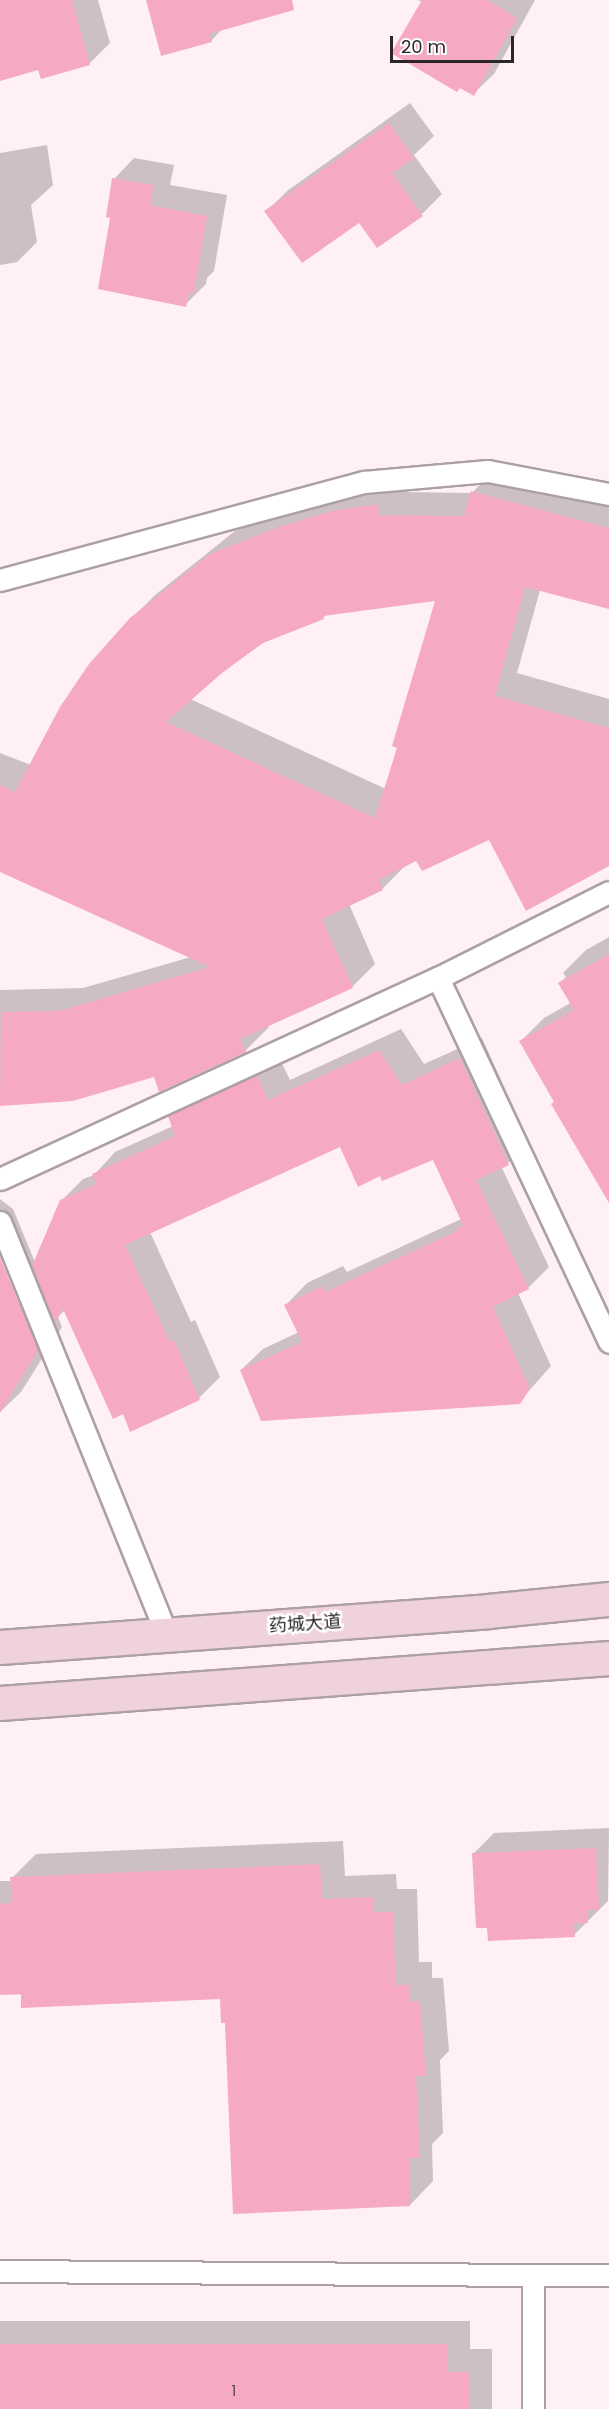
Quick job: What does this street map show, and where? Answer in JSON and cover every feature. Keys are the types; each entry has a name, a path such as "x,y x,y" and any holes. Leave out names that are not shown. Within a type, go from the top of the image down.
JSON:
{"main road":[{"name":"药城大道","path":"0,1647 488,1611 609,1599"},
{"path":"0,1704 609,1658"}],"lane":[{"path":"0,580 364,482 488,471 609,494"},
{"path":"0,1179 438,978 609,892"},
{"path":"438,978 609,1342"},
{"path":"0,1222 167,1635"},
{"path":"0,2271 609,2275"},
{"path":"533,2275 533,2409"}],"building":[{"path":"0,0 72,0 90,65 41,79 38,70 0,81"},
{"path":"146,0 292,0 294,10 209,34 212,42 161,56"},
{"path":"422,0 487,0 517,18 474,96 460,88 457,92 391,53"},
{"path":"389,123 414,158 392,173 423,216 377,248 359,223 302,263 264,211"},
{"path":"112,178 154,185 150,205 207,216 194,293 189,292 186,307 98,289 110,218 106,217"},
{"path":"471,491 609,528 609,609 525,587 495,696 609,728 609,866 526,911 489,840 422,871 416,861 379,880 383,890 322,919 353,988 240,1039 246,1052 159,1092 154,1077 73,1101 0,1106 1,1012 59,1011 210,967 0,872 0,785 15,792 60,707 89,664 130,618 210,554 282,526 332,511 378,504 379,515 464,516","holes":["435,601 392,746 397,748 375,818 166,722 222,673 263,643 324,619 323,616"]},
{"path":"609,954 609,1203 551,1104 554,1102 519,1041 574,1010 558,983"},
{"path":"379,1050 402,1085 460,1058 509,1165 476,1180 529,1289 493,1307 530,1389 520,1404 261,1421 240,1370 302,1342 284,1305 322,1286 325,1292 457,1231 456,1229 463,1225 433,1160 382,1181 380,1176 358,1187 340,1147 125,1245 170,1342 174,1340 200,1400 130,1432 123,1414 113,1419 63,1309 54,1323 32,1266 60,1200 96,1184 92,1174 175,1136 168,1116 257,1075 268,1100"},
{"path":"0,1257 38,1350 0,1413"},
{"path":"596,1848 599,1910 588,1910 588,1923 574,1923 575,1937 488,1941 487,1928 476,1928 472,1853"},
{"path":"320,1864 322,1899 373,1897 374,1912 393,1912 396,1985 409,1985 409,2001 420,2001 426,2076 416,2076 420,2158 409,2158 410,2206 233,2214 225,2023 221,2023 220,1999 21,2008 21,1994 0,1995 0,1904 12,1903 10,1877"},
{"path":"0,2344 447,2344 447,2372 469,2372 469,2409 0,2409"}]}
